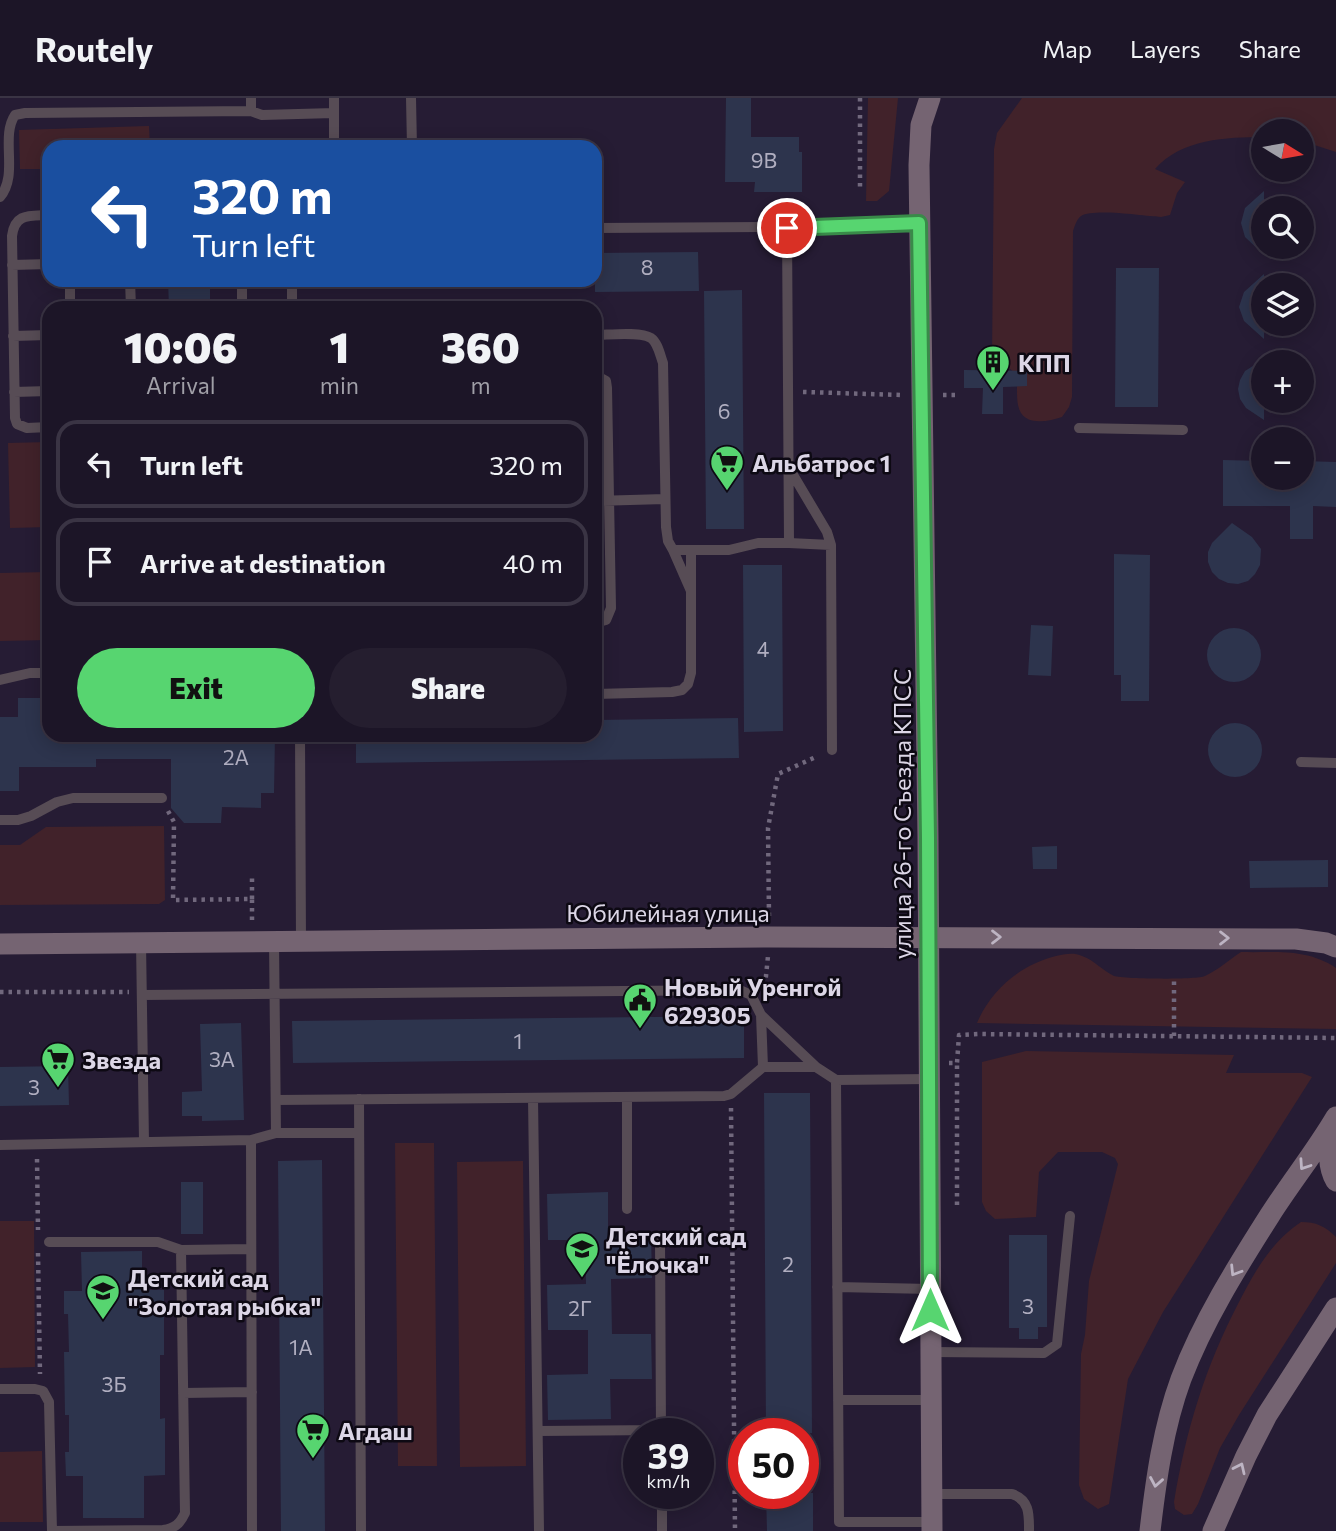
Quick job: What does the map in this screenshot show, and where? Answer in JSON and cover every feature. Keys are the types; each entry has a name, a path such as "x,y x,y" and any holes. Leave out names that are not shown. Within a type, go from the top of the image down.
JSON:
{"main road":[{"name":"улица 26-го Съезда КПСС","path":"930,98 921,125 919,223 932,1527"},
{"name":"Юбилейная улица","path":"0,944 928,937 1296,939 1336,947"},
{"path":"1334,1120 1329,1153 1336,1181"},
{"path":"1150,1531 1155,1485 1169,1418 1197,1340 1220,1296 1271,1213 1334,1120"},
{"path":"1213,1531 1246,1456 1268,1415 1336,1308"},
{"path":"1297,1372 1336,1335"}],"lane":[{"path":"251,98 251,111"},
{"path":"334,98 334,140"},
{"path":"411,98 412,140"},
{"path":"0,197 6,190 7,182 6,130 15,115 251,111 262,115 334,113"},
{"path":"42,215 20,218 13,225 12,265 16,424 27,428 42,427"},
{"path":"602,228 787,228 919,223"},
{"path":"787,228 789,544"},
{"path":"12,265 42,264"},
{"path":"602,335 638,334 651,338 658,347 663,363 666,527 668,541 691,591"},
{"path":"13,336 42,335"},
{"path":"602,379 606,382 607,388 611,608 606,620 602,621"},
{"path":"14,392 42,391"},
{"path":"1079,428 1183,430"},
{"path":"788,466 827,532 831,545 832,750"},
{"path":"602,500 665,499"},
{"path":"673,550 729,550 758,543 831,545"},
{"path":"602,694 682,690 688,684 691,673 691,550"},
{"path":"0,680 42,673"},
{"path":"300,742 301,941"},
{"path":"1301,762 1336,762"},
{"path":"0,820 18,820 57,802 73,799 162,798"},
{"path":"274,941 276,1133"},
{"path":"141,942 144,1142"},
{"path":"142,993 740,990 751,995 761,1016 816,1067 836,1080 929,1071"},
{"path":"761,1016 763,1068"},
{"path":"276,1100 724,1096 731,1094 763,1068 816,1067"},
{"path":"836,1080 839,1522 932,1527"},
{"path":"626,1097 627,1209"},
{"path":"533,1098 539,1531"},
{"path":"359,1100 361,1531"},
{"path":"0,1145 251,1140 276,1133 358,1133"},
{"path":"251,1140 252,1531"},
{"path":"931,1352 1044,1353 1057,1344 1070,1216"},
{"path":"660,1237 661,1418"},
{"path":"49,1242 158,1242 181,1250 251,1249"},
{"path":"0,1389 40,1390 47,1395 51,1531 174,1528 185,1513 181,1250"},
{"path":"837,1287 930,1289"},
{"path":"183,1392 252,1392"},
{"path":"838,1400 931,1400"},
{"path":"538,1431 623,1431"},
{"path":"931,1494 1012,1494 1020,1497 1026,1504 1029,1531"},
{"path":"662,1509 662,1531"}],"path":[{"path":"860,98 860,189"},
{"path":"788,391 956,395"},
{"path":"761,1016 768,937 768,828 778,774 832,750"},
{"path":"162,798 174,822 173,900 252,899"},
{"path":"251,941 252,878"},
{"path":"1174,978 1174,1036"},
{"path":"0,992 142,993"},
{"path":"957,1205 959,1035 1336,1038"},
{"path":"929,1071 957,1063"},
{"path":"731,1094 735,1531"},
{"path":"37,1144 40,1390"}],"shaded area":[{"path":"868,98 898,98 889,191 877,201 866,201"},
{"path":"1022,98 1336,98 1336,152 1314,145 1314,119 1251,119 1251,137 1220,139 1191,146 1178,151 1155,169 1185,182 1177,193 1170,215 1161,217 1097,213 1079,218 1073,231 1072,397 1062,417 1043,421 1024,417 1017,401 1016,375 1008,367 992,360 994,149 997,133"},
{"path":"149,126 150,140 42,140 42,169 20,169 19,130"},
{"path":"42,442 42,527 10,528 8,443"},
{"path":"42,572 42,640 0,641 0,573"},
{"path":"164,826 165,900 159,904 0,905 0,845 20,845 46,827"},
{"path":"1241,952 1302,954 1336,968 1336,1029 977,1023 990,1000 1008,980 1030,966 1056,956 1079,955 1114,976 1175,979 1205,976"},
{"path":"1026,1051 1234,1055 1226,1073 1302,1073 1312,1077 1163,1312 1128,1379 1109,1504 1098,1509 1084,1499 1079,1485 1081,1354 1089,1281 1118,1164 1115,1158 1102,1152 1058,1152 1039,1172 1036,1217 995,1219 986,1211 982,1202 982,1062"},
{"path":"395,1143 434,1143 437,1466 398,1466"},
{"path":"523,1161 526,1466 460,1467 457,1162"},
{"path":"0,1221 34,1221 35,1367 0,1368"},
{"path":"1301,1222 1320,1225 1336,1237 1336,1263 1220,1448 1192,1514 1184,1515 1175,1509 1174,1502 1179,1475 1198,1399 1216,1351 1258,1268 1272,1248"},
{"path":"42,1451 43,1522 0,1522 0,1452"}],"building":[{"path":"726,98 751,98 751,137 799,137 799,152 802,152 802,192 754,192 755,182 725,182"},
{"path":"1251,203 1251,243 1245,237 1241,223 1245,208"},
{"path":"698,252 699,291 595,292 595,287 602,287 602,253"},
{"path":"1116,268 1159,268 1158,407 1115,407"},
{"path":"1251,286 1251,327 1244,321 1239,307 1244,292"},
{"path":"168,287 210,287 210,301 169,301"},
{"path":"742,290 744,529 706,529 704,291"},
{"path":"1251,367 1251,411 1240,399 1238,389 1245,371"},
{"path":"964,370 1027,371 1027,386 1003,387 1003,414 982,414 983,388 964,388"},
{"path":"1254,413 1264,413 1264,420"},
{"path":"1223,460 1251,461 1251,490 1314,490 1314,461 1336,462 1336,507 1313,506 1313,539 1290,539 1290,506 1223,506"},
{"path":"1232,523 1252,537 1261,549 1260,565 1255,574 1248,581 1238,584 1219,579 1208,562 1212,543"},
{"path":"1114,554 1150,555 1149,701 1121,701 1121,675 1114,675"},
{"path":"743,565 782,565 783,731 744,732"},
{"path":"1031,625 1053,626 1051,676 1028,675"},
{"path":"1234,628 1253,636 1261,655 1253,674 1234,682 1215,674 1207,655 1215,636"},
{"path":"18,698 42,698 42,742 275,742 274,793 261,793 261,808 222,807 221,823 184,823 171,808 171,759 96,759 96,767 19,767 19,791 0,791 0,717 18,717"},
{"path":"738,718 739,758 356,763 356,742 602,742 602,720"},
{"path":"1235,723 1254,731 1262,750 1254,769 1235,777 1216,769 1208,750 1216,731"},
{"path":"1057,846 1057,869 1033,869 1032,847"},
{"path":"1328,860 1328,887 1250,888 1249,861"},
{"path":"744,1016 744,1058 293,1063 292,1021"},
{"path":"241,1023 244,1120 202,1121 202,1116 182,1116 182,1092 202,1091 200,1024"},
{"path":"68,1066 69,1105 0,1106 0,1067"},
{"path":"764,1093 810,1093 812,1418 766,1418"},
{"path":"322,1160 325,1531 281,1531 278,1161"},
{"path":"181,1182 203,1182 203,1234 181,1234"},
{"path":"608,1192 608,1235 651,1234 652,1278 611,1279 612,1334 651,1334 652,1379 610,1379 611,1419 548,1420 547,1375 588,1374 588,1330 548,1330 547,1285 586,1284 585,1240 548,1240 547,1194"},
{"path":"1009,1235 1047,1235 1047,1327 1038,1327 1038,1339 1019,1339 1019,1328 1009,1328"},
{"path":"142,1251 142,1290 164,1290 160,1419 165,1418 165,1475 144,1476 144,1518 83,1518 83,1476 66,1476 65,1452 69,1452 69,1415 65,1415 64,1352 69,1352 68,1314 64,1314 64,1291 82,1291 81,1252"},
{"path":"766,1509 813,1509 813,1531 767,1531"}],"place":[{"name":"КПП","path":"993,392"},
{"name":"Альбатрос 1","path":"727,492"},
{"name":"Новый Уренгой 629305","path":"640,1030"},
{"name":"Звезда","path":"58,1089"},
{"name":"Детский сад \"Ёлочка\"","path":"582,1279"},
{"name":"Детский сад \"Золотая рыбка\"","path":"103,1321"},
{"name":"Агдаш","path":"313,1460"}],"route":[{"path":"787,228 919,223 928,837 930,1310"}]}
